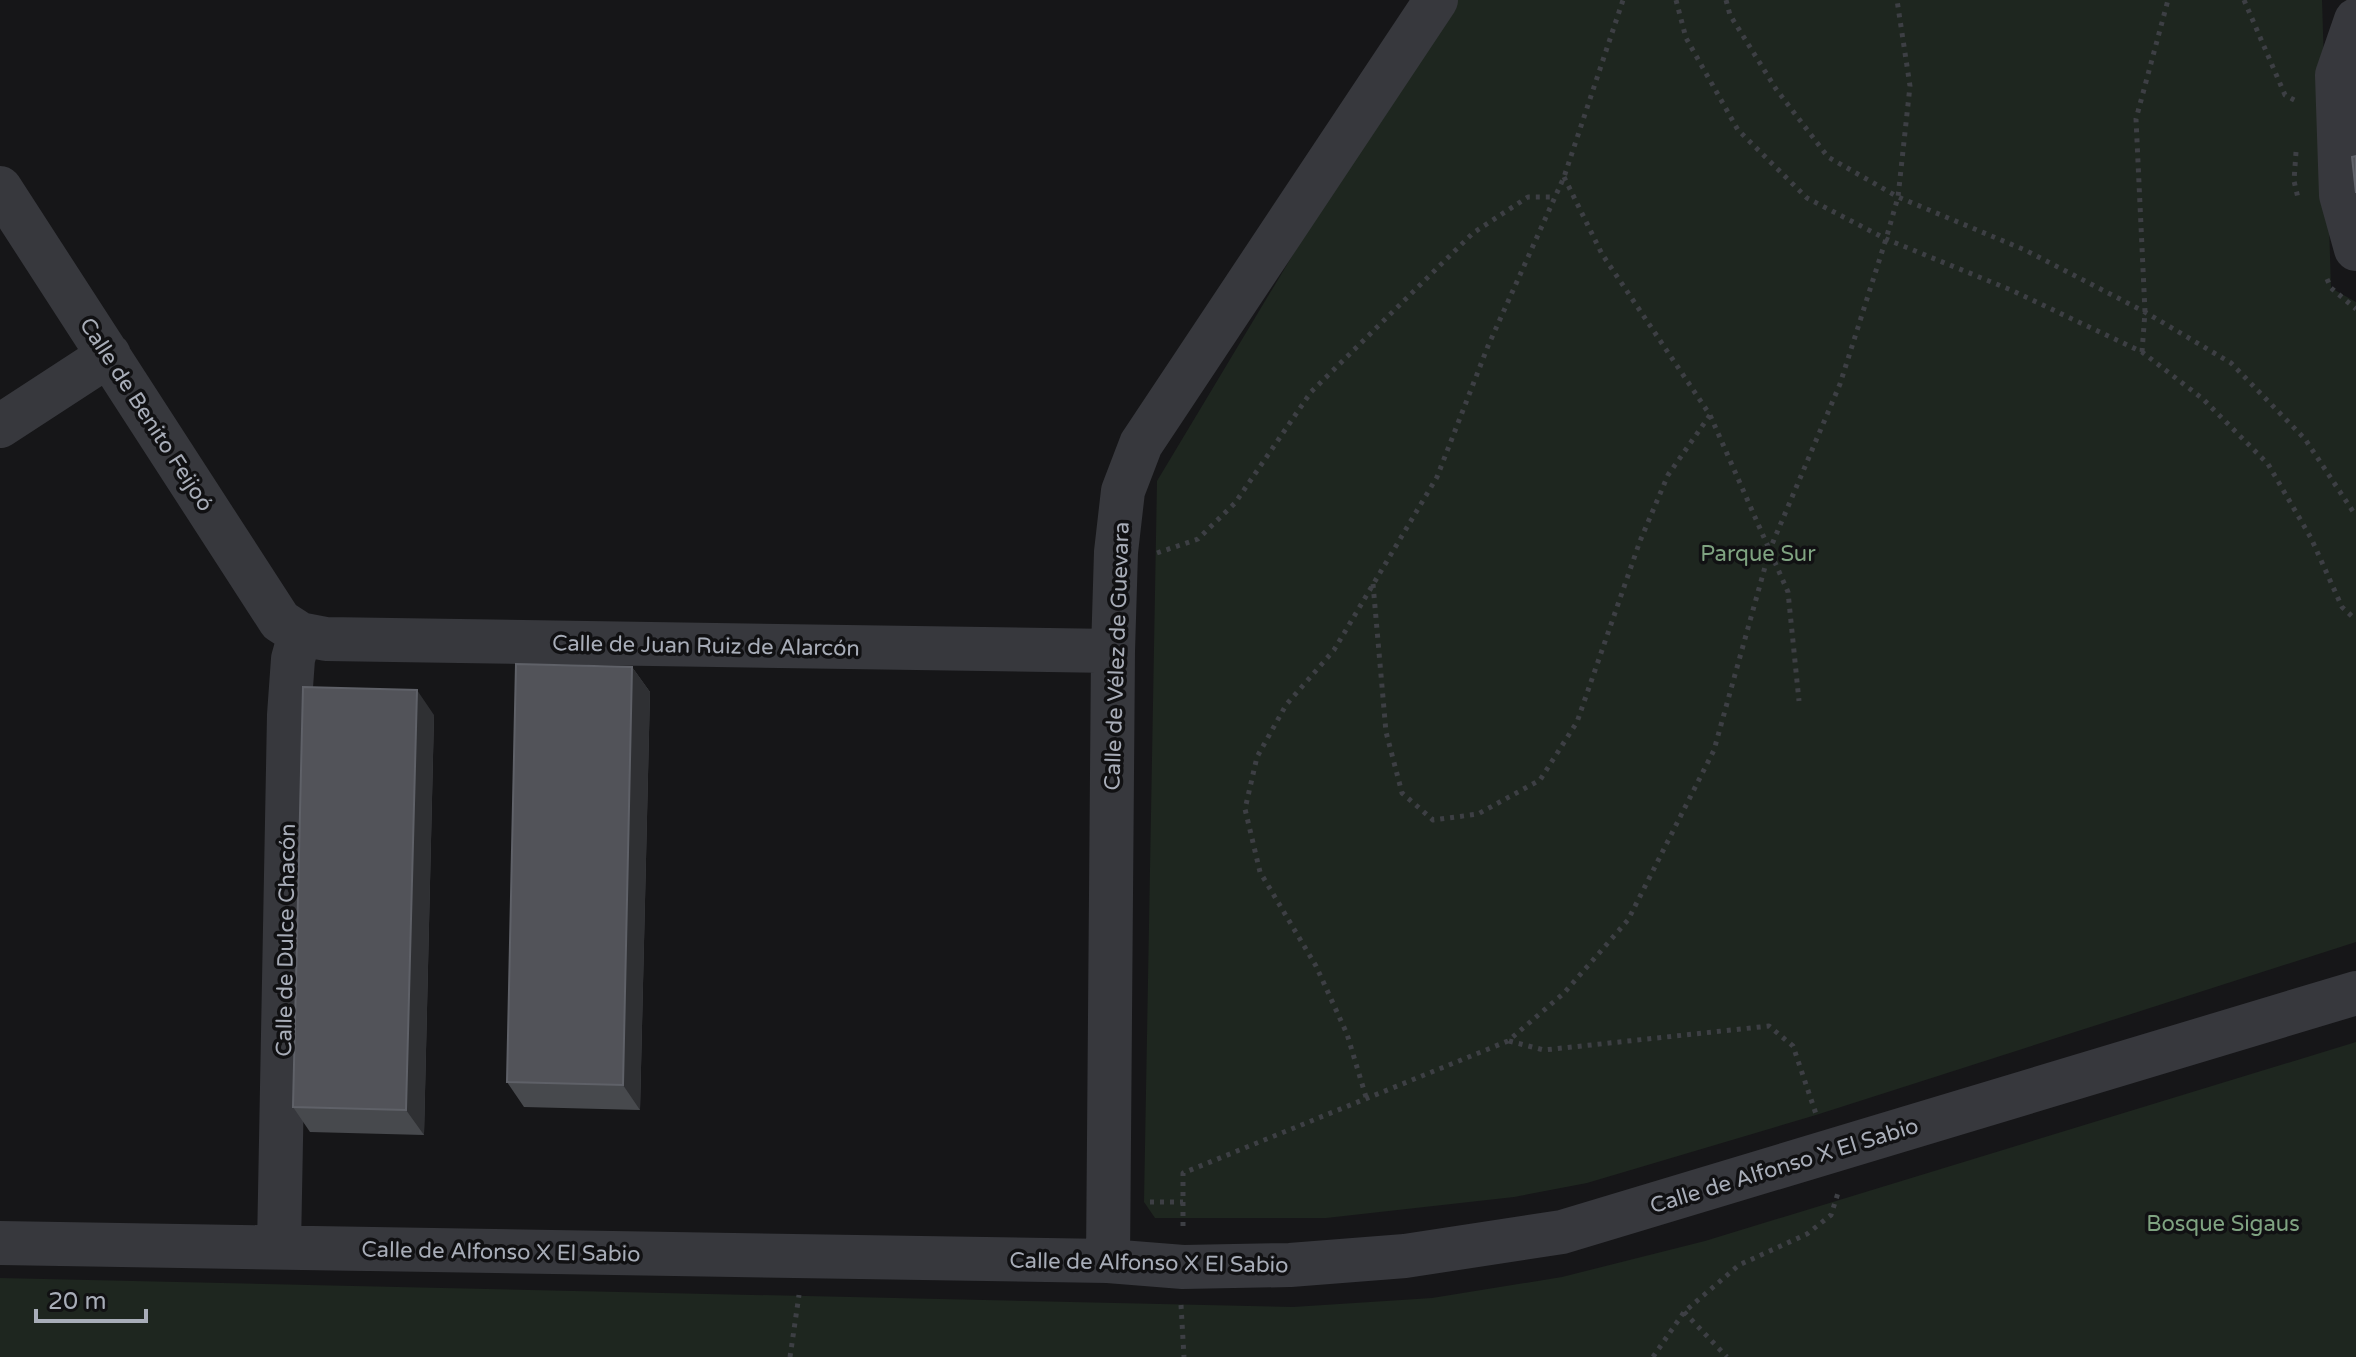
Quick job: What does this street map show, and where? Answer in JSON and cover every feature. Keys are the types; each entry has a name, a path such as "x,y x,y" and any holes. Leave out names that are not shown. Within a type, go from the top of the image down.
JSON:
{"street":[{"name":"Calle de Vélez de Guevara","path":"1108,1261 1113,651 1116,552 1123,491 1141,444 1436,0"},
{"path":"2356,20 2337,75 2341,195 2356,249"},
{"name":"Calle de Benito Feijoó","path":"0,188 280,621 300,634"},
{"path":"0,426 109,355"},
{"name":"Calle de Juan Ruiz de Alarcón","path":"300,634 326,639 1113,651"},
{"name":"Calle de Dulce Chacón","path":"279,1247 289,715 293,659 300,634"},
{"name":"Calle de Alfonso X El Sabio","path":"0,1243 1108,1261 1183,1267 1290,1265 1405,1256 1562,1232 2356,993"}],"path":[{"path":"1366,1097 1347,1034 1316,966 1260,872 1245,809 1257,757 1279,718 1334,650 1437,477 1564,177 1623,0"},
{"path":"1676,0 1686,38 1738,130 1807,198 1886,239 2011,290 2142,352 2203,399 2268,464 2311,538 2342,607 2356,620"},
{"path":"1726,0 1730,15 1776,89 1828,157 1898,197 2025,250 2145,312 2231,363 2305,439 2356,516"},
{"path":"1199,1229 1183,1229 1183,1173 1508,1041 1564,993 1628,920 1714,750 1770,549 1840,384 1886,239 1898,197 1910,86 1897,0"},
{"path":"2142,352 2145,312 2136,119 2168,0"},
{"path":"2244,0 2285,95 2298,102"},
{"path":"1564,177 1602,254 1710,415 1788,592 1799,701"},
{"path":"1116,552 1158,553 1198,539 1235,503 1311,392 1473,233 1528,197 1553,197"},
{"path":"1373,583 1386,732 1402,793 1433,820 1478,814 1540,780 1577,722 1668,475 1710,415"},
{"path":"1508,1041 1544,1050 1769,1026 1793,1046 1816,1120"},
{"path":"1653,1357 1684,1312 1739,1265 1807,1234 1831,1215 1838,1193"},
{"path":"790,1357 799,1291"},
{"path":"1181,1296 1184,1357"},
{"path":"1684,1312 1727,1357"}],"green space":[{"name":"Parque Sur","path":"1446,0 2322,0 2331,288 2356,302 2356,942 1816,1115 1587,1183 1514,1197 1326,1218 1155,1218 1144,1202 1157,481"},
{"name":"Bosque Sigaus","path":"2356,1042 2356,1357 0,1357 0,1278 1293,1307 1432,1298 1562,1277 1705,1241"}],"building":[{"path":"2356,156 2356,193 2352,157"},
{"path":"516,664 632,667 623,1085 507,1082"},
{"path":"303,687 417,690 406,1110 293,1107"}]}
